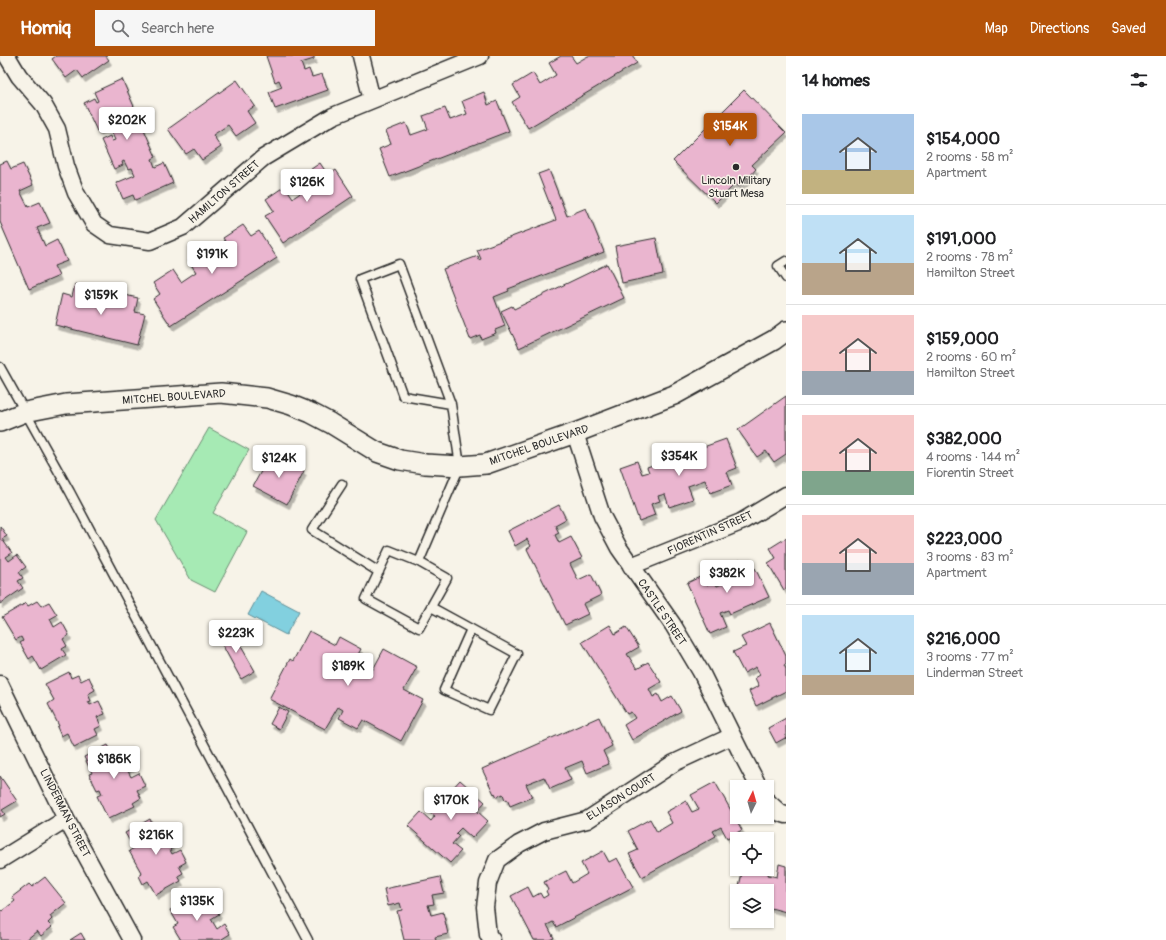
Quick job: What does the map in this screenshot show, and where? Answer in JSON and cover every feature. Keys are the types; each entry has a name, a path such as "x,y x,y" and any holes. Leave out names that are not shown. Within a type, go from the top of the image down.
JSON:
{"street":[{"name":"HAMILTON STREET","path":"7,56 19,76 43,104 57,129 66,166 76,193 94,224 110,235 150,241 184,226 263,158 333,116 480,56"},
{"path":"361,56 372,100"},
{"name":"MITCHEL BOULEVARD","path":"0,422 25,412 66,404 234,393 267,398 311,413 377,452 400,460 425,464 460,466 486,464 575,433 674,395 786,332"},
{"name":"CASTLE STREET","path":"575,433 602,516 618,548 677,632 701,672 755,780"},
{"name":"FIORENTIN STREET","path":"632,566 741,522 786,496"},
{"name":"LINDERMAN STREET","path":"0,684 66,819 132,940"},
{"name":"ELIASON COURT","path":"492,940 488,935 485,907 488,883 497,860 520,844 544,831 587,820 674,763 732,736"},
{"path":"774,807 780,813 786,815"},
{"path":"0,860 66,819"}],"lane":[{"path":"786,261 778,266 786,278"},
{"path":"419,562 460,466 451,404 399,264 360,279 403,396 451,404"},
{"path":"0,367 77,506 308,940"},
{"path":"342,484 312,530 379,572"},
{"path":"389,550 419,562 447,578 419,628 366,600 389,550"},
{"path":"431,607 517,654 489,710 444,690 471,629"}],"green space":[{"path":"209,428 249,450 213,513 247,532 215,592 191,580 156,520"}],"water":[{"path":"261,591 299,611 286,635 248,615"}],"building":[{"path":"56,56 106,56 109,60 83,78 77,70 66,78 52,59"},
{"path":"266,56 314,56 314,59 301,63 304,71 309,69 312,77 322,74 328,90 275,109 269,92 282,87 279,80 275,82"},
{"path":"561,56 571,56 576,63 588,56 633,56 637,63 528,128 512,102 520,97 513,85 533,73 540,85 556,75 549,63"},
{"path":"122,79 156,157 152,159 155,167 164,163 173,183 135,200 133,195 123,199 116,183 135,175 132,168 128,169 124,161 122,162 123,165 114,169 101,140 110,136 112,141 115,140 107,123 107,126 97,131 84,103 94,98 96,102 98,101 94,92"},
{"path":"237,80 255,106 247,111 255,123 236,136 228,125 213,135 221,147 202,160 194,149 186,154 168,129"},
{"path":"744,90 786,133 752,165 756,169 744,183 743,182 739,187 735,183 732,185 733,186 716,203 673,161"},
{"path":"484,92 488,105 497,101 509,131 390,177 379,149 391,144 386,131 406,123 411,135 428,129 423,116 445,108 450,120 467,114 462,101"},
{"path":"7,161 11,169 23,164 33,185 20,191 28,207 40,202 50,223 37,228 45,246 57,240 67,261 54,266 59,276 29,289 0,222 0,164"},
{"path":"320,163 328,175 336,170 353,196 283,243 265,216 274,211 266,199 285,186 293,198 308,188 301,176"},
{"path":"549,170 567,216 586,208 604,252 508,289 509,291 494,297 505,326 495,330 496,333 481,339 480,335 470,339 443,269 478,256 479,260 481,259 477,250 556,220 538,174"},
{"path":"243,225 251,236 259,231 277,258 171,326 153,299 160,294 153,283 173,270 181,282 196,272 188,260 208,247 216,259 231,250 223,238"},
{"path":"656,238 663,274 622,283 615,246"},
{"path":"607,264 624,298 519,348 501,311 512,306 514,309"},
{"path":"75,284 98,290 95,303 112,307 116,293 138,298 135,312 145,314 137,345 55,325 62,294 72,297"},
{"path":"786,396 786,454 774,462 766,451 757,457 738,430"},
{"path":"726,439 737,468 727,472 732,485 710,493 705,480 688,486 693,499 669,507 665,494 658,496 660,501 651,504 655,515 639,521 620,467 637,461 642,474 649,472 647,467"},
{"path":"271,453 304,471 287,504 253,486"},
{"path":"559,505 566,519 555,525 559,533 555,535 559,543 571,537 582,558 570,564 578,580 591,574 601,595 583,604 588,614 565,625 527,549 531,546 527,539 515,546 508,531"},
{"path":"0,526 7,536 2,539 12,553 6,557 9,561 17,555 26,567 19,572 23,578 18,581 23,588 0,604"},
{"path":"786,538 786,589 784,590 768,563 776,558 770,548"},
{"path":"740,560 746,572 755,568 769,597 730,614 728,610 720,613 726,627 710,634 687,583 702,576 707,585 715,582 717,586 724,583 719,570"},
{"path":"37,601 41,606 49,602 57,615 50,619 54,627 62,622 69,635 63,639 67,646 62,649 66,655 41,670 33,656 29,659 20,643 23,641 21,637 16,640 2,617 26,603 28,606"},
{"path":"770,623 786,656 786,664 784,665 786,669 786,691 756,706 749,691 759,686 755,678 760,675 756,667 744,673 733,652 746,646 741,637"},
{"path":"610,625 615,634 626,627 639,647 627,654 637,669 648,662 661,682 649,689 653,697 658,694 662,702 672,696 681,711 632,740 624,725 635,718 631,712 627,714 582,642"},
{"path":"231,629 255,671 241,679 218,637"},
{"path":"309,631 335,645 339,637 361,649 353,664 355,665 358,660 370,666 368,672 371,673 384,649 417,667 404,690 423,700 401,741 363,720 358,728 339,718 343,710 338,707 325,729 269,699 290,659 293,661"},
{"path":"69,672 71,678 78,675 81,681 89,677 95,690 88,694 91,701 88,702 90,705 99,701 105,714 97,717 101,726 95,729 98,735 74,747 67,733 61,736 57,727 59,726 48,704 54,700 45,684"},
{"path":"279,707 288,712 279,729 270,724"},
{"path":"599,717 612,746 603,751 609,764 587,773 582,761 565,768 571,780 550,789 544,777 526,784 532,797 510,806 507,799 505,800 503,794 497,797 495,793 494,794 482,769"},
{"path":"786,718 786,739 785,738 776,743 768,728"},
{"path":"108,745 112,752 118,749 121,756 128,752 135,765 127,769 131,777 139,773 145,786 137,790 141,798 133,803 135,806 108,819 97,796 102,794 100,789 97,790 89,774 92,773 84,757"},
{"path":"0,776 17,801 2,810 5,814 0,817"},
{"path":"460,780 485,802 477,811 488,821 472,838 461,828 456,833 459,836 452,844 461,851 450,863 408,826 421,812 431,821 435,816 430,813"},
{"path":"715,782 730,809 730,824 739,824 742,830 738,832 730,832 730,836 727,838 721,827 713,831 716,836 642,877 629,854 638,850 628,831 650,819 657,832 672,823 666,812 686,801 692,812 699,809 691,795"},
{"path":"150,819 154,827 159,824 162,829 169,825 177,838 169,842 172,848 170,850 172,854 180,850 186,862 179,866 183,873 178,876 181,881 156,895 148,881 143,884 139,876 142,874 129,851 134,848 125,833"},
{"path":"603,851 609,862 617,858 633,887 556,927 553,922 547,925 554,938 549,940 534,940 511,896 528,887 533,897 540,893 543,898 548,895 546,891 548,890 544,882 566,871 572,883 587,874 581,863"},
{"path":"779,864 786,866 786,912 774,909 774,884 740,884 741,876 777,877"},
{"path":"45,877 66,903 50,916 52,919 48,923 52,927 41,936 37,931 26,940 0,940 0,909 2,911 15,901 12,897 29,884 32,887"},
{"path":"440,877 444,893 432,895 434,904 428,905 431,915 443,912 448,934 435,937 436,940 404,940 397,911 402,910 400,903 388,906 384,889"},
{"path":"191,898 195,905 201,902 205,908 213,903 219,914 211,919 217,929 224,924 230,934 222,940 181,940 173,927 178,924 170,910"},
{"path":"81,933 85,940 70,940"}],"place":[{"name":"Lincoln Military Stuart Mesa","path":"736,167"}]}
